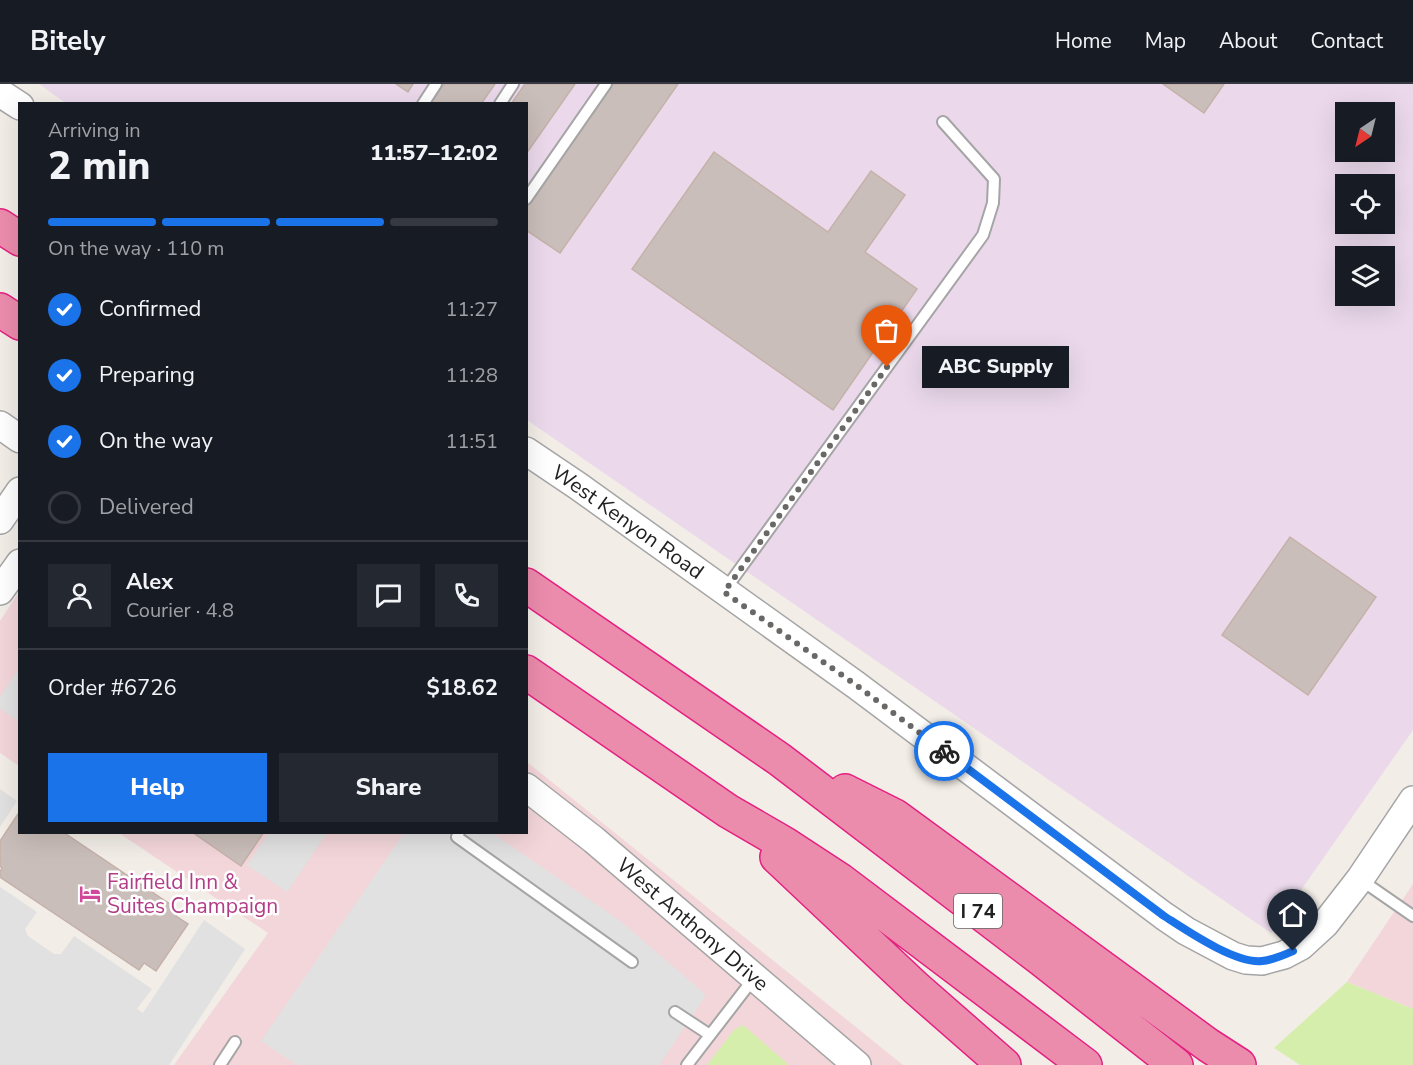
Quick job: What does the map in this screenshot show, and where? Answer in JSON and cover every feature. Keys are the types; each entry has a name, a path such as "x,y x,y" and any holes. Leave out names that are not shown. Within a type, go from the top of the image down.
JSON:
{"highway":[{"path":"0,226 18,238"},
{"path":"0,309 18,322"},
{"name":"I 74","path":"528,586 779,759 1176,1065"},
{"name":"I 74","path":"528,673 728,811 785,844 840,880 1084,1065"},
{"path":"779,759 895,816 1239,1065"},
{"path":"728,811 916,988 1004,1065"}],"street":[{"path":"0,93 18,105"},
{"path":"0,425 18,438"},
{"name":"West Kenyon Road","path":"528,453 578,486 866,692 1164,916 1186,931 1233,956 1262,962 1284,955 1301,946 1325,924 1360,879 1413,800"},
{"path":"0,520 18,494"},
{"path":"0,591 18,565"},
{"name":"West Anthony Drive","path":"528,789 594,840 857,1065"}],"lane":[{"path":"424,102 436,84"},
{"path":"501,102 513,84"},
{"path":"528,196 606,84"},
{"path":"724,592 983,235 993,204 994,179 943,122"},
{"path":"458,834 457,837 632,962"},
{"path":"1360,879 1413,916"},
{"path":"687,1065 754,977"},
{"path":"675,1012 710,1035"},
{"path":"220,1065 235,1042"}],"shaded area":[{"path":"39,84 1413,84 1413,730 1271,933 528,421 528,102 64,102"},
{"path":"18,594 18,765 0,753 0,621"},
{"path":"18,670 18,721 0,708 0,697"},
{"path":"528,763 903,1065 174,1065 268,933 120,834 528,834"},
{"path":"0,789 17,801 0,827"},
{"path":"268,834 326,834 287,892 247,865"},
{"path":"403,834 493,834 619,920 706,995 659,1065 297,1065 261,1041"},
{"path":"1413,884 1413,1009 1347,982"},
{"path":"0,887 37,912 25,929 28,936 54,954 61,954 74,936 152,989 137,1009 143,1013 204,920 245,949 169,1065 0,1065"}],"green space":[{"path":"1347,982 1413,1009 1413,1065 1300,1065 1274,1048"},
{"path":"743,1025 789,1065 707,1065 734,1030"}],"building":[{"path":"396,84 413,84 408,92"},
{"path":"444,84 495,84 482,102 431,102"},
{"path":"525,84 575,84 528,151 528,102 512,102"},
{"path":"612,84 678,84 560,253 528,231 528,204"},
{"path":"1163,84 1224,84 1204,113"},
{"path":"714,152 828,232 871,171 905,195 865,252 917,289 833,410 632,269"},
{"path":"1290,537 1376,597 1308,695 1222,635"},
{"name":"Fairfield Inn & Suites Champaign","path":"18,814 18,834 66,834 180,911 176,916 188,924 156,971 144,963 139,970 0,877 2,868 0,866 0,841"},
{"path":"195,834 263,834 241,866"}],"way so far":[{"path":"887,367 724,592 856,685 944,751"}],"place":[{"name":"ABC Supply","path":"887,367"},
{"name":"Fairfield Inn & Suites Champaign","path":"90,894"}],"route":[{"path":"944,751 1186,931 1233,956 1246,960 1262,962 1293,951"}]}
